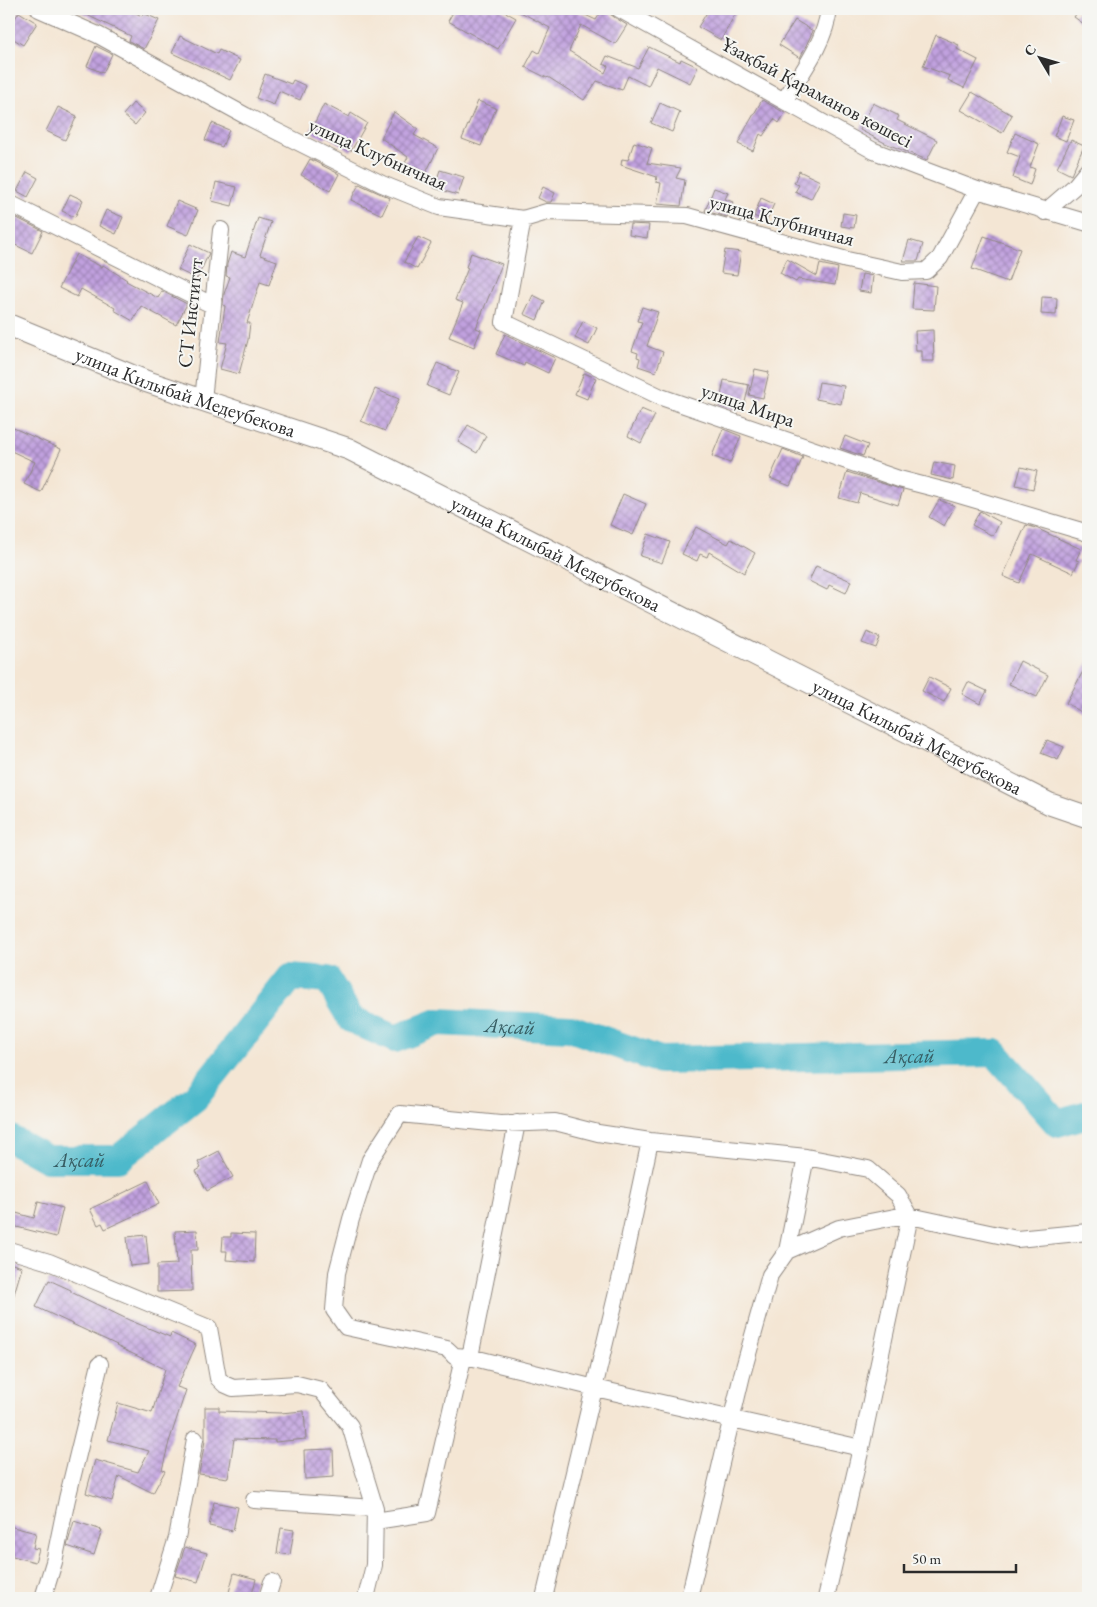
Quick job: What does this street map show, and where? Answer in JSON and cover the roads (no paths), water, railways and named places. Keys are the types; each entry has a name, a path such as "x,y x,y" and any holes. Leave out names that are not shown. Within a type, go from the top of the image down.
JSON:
{"main road":[{"name":"улица Килыбай Медеубекова","path":"9,326 145,381 349,449 1050,804 1088,817"}],"street":[{"name":"улица Клубничная","path":"39,9 98,35 246,116 382,184 439,207 523,220 547,212 687,216 847,260 902,272 926,271 940,258 977,190"},
{"name":"Ұзақбай Қараманов көшесі","path":"619,9 874,151 977,190 1045,212 1088,223"},
{"path":"784,101 816,49 828,22 829,9"},
{"path":"1045,212 1075,186 1088,170"},
{"path":"9,203 212,305"},
{"name":"улица Мира","path":"523,220 504,322 661,397 899,479 1088,533"},
{"name":"СТ Институт","path":"203,400 221,230"},
{"path":"826,1598 861,1448 910,1216 898,1195 868,1169 806,1158 650,1141 598,1133 555,1122 500,1124 400,1114 370,1160 350,1219 336,1273 334,1310 346,1327 447,1349 462,1357 861,1448"},
{"path":"254,1500 375,1514 427,1512 517,1124"},
{"path":"544,1598 624,1263 650,1141"},
{"path":"688,1598 742,1375 770,1275 787,1251 806,1158"},
{"path":"787,1251 840,1228 900,1216 910,1216 1017,1239 1088,1232"},
{"path":"9,1250 49,1262 209,1328 218,1378 224,1384 233,1388 297,1384 321,1390 350,1426 375,1514 374,1566 366,1598"},
{"path":"43,1598 54,1562 67,1499 100,1364"},
{"path":"158,1598 177,1538 195,1439"},
{"path":"267,1598 272,1582"}],"waterway":[{"name":"Ақсай","path":"9,1138 47,1159 118,1159 195,1098 291,977 328,980 351,1019 395,1039 438,1022 570,1028 660,1060 995,1053 1057,1123 1088,1114"}]}
